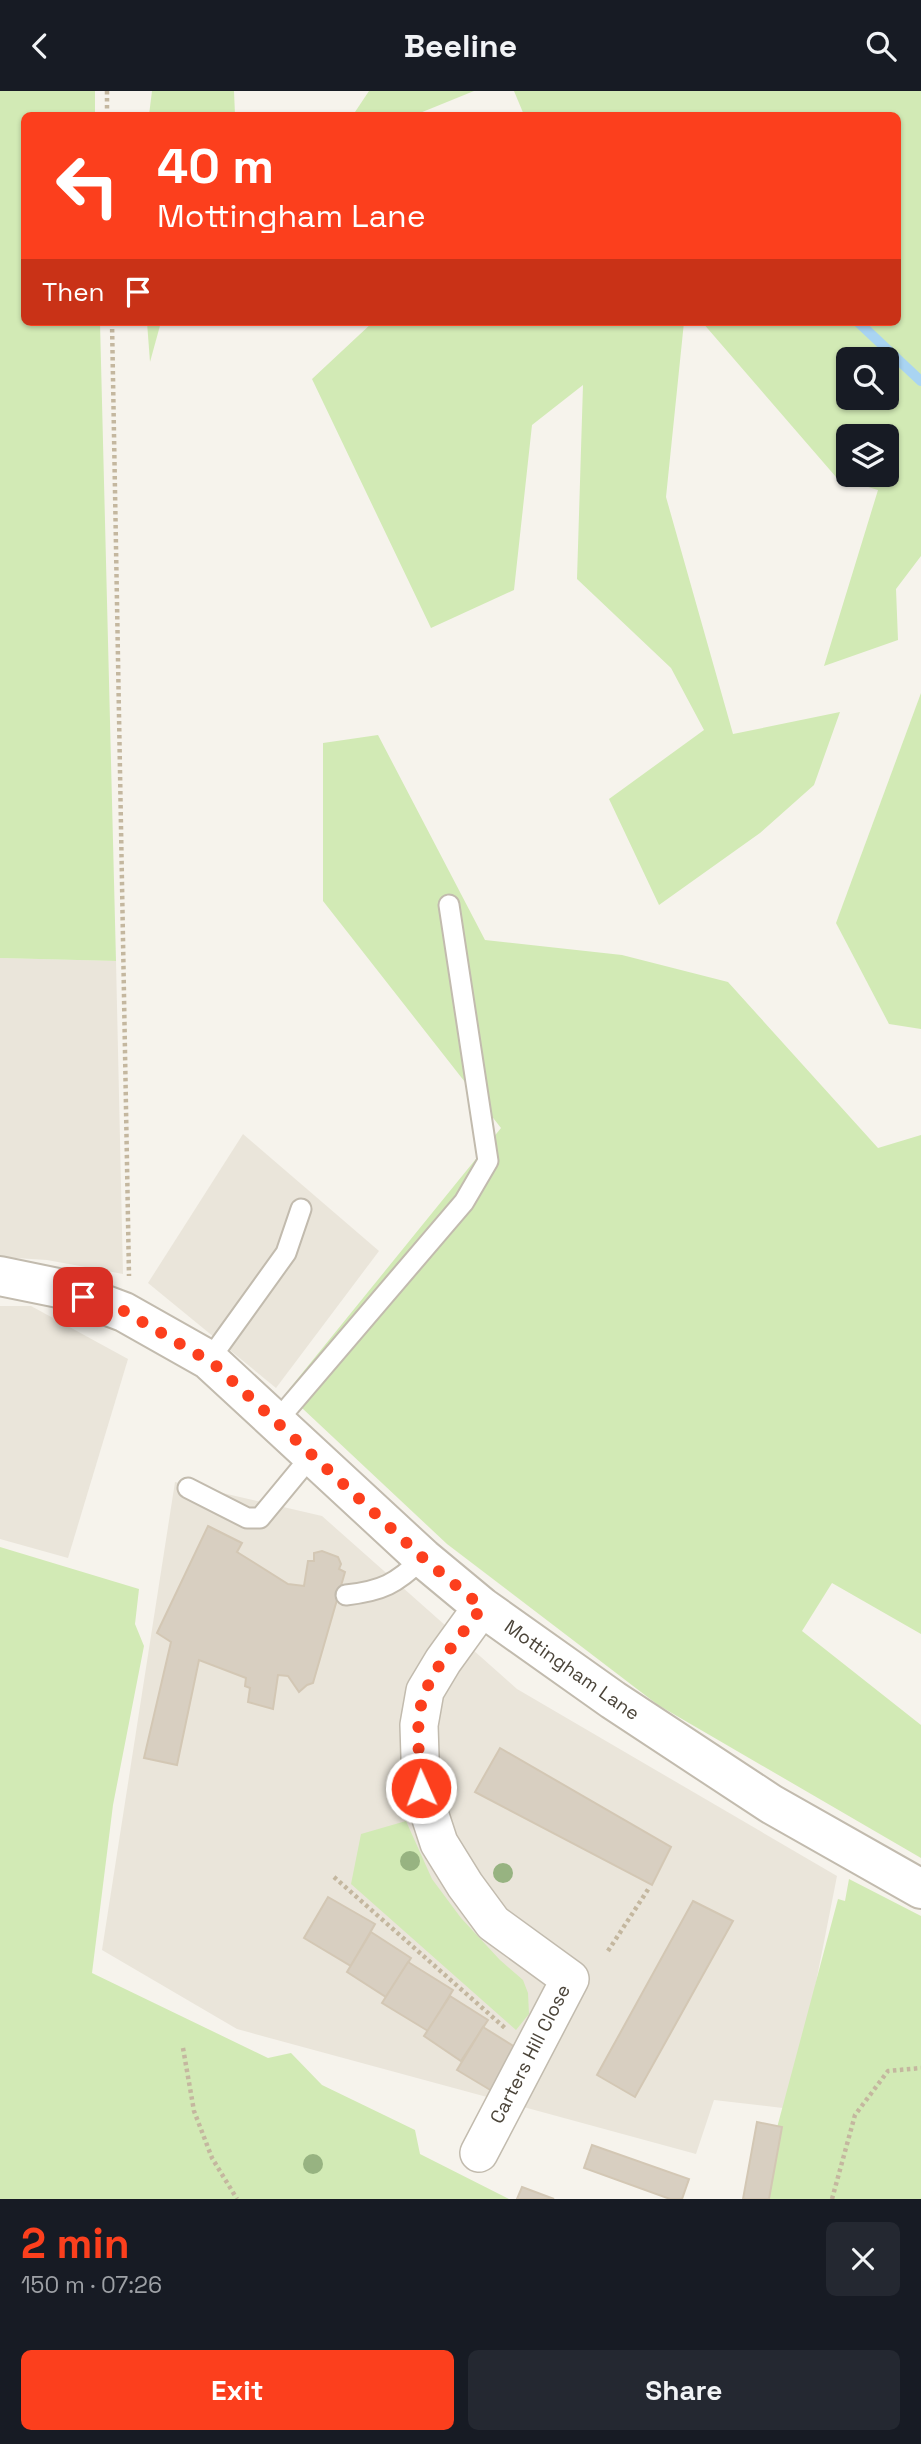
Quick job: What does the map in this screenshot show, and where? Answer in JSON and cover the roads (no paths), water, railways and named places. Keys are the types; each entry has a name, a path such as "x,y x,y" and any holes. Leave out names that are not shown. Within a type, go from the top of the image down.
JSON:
{"street":[{"name":"Mottingham Lane","path":"0,1276 63,1289 124,1311 209,1360 423,1558 482,1607 613,1700 771,1804 921,1889"},
{"name":"Carters Hill Close","path":"479,2153 570,1979 493,1923 439,1843 421,1788 419,1725 425,1691 482,1607"}],"lane":[{"path":"276,1422 464,1202 488,1161 449,905"},
{"path":"209,1360 286,1253 301,1209"},
{"path":"188,1488 247,1518 260,1518 312,1455"},
{"path":"346,1595 369,1593 390,1586 423,1558"}],"waterway":[{"path":"862,326 921,381"}]}
